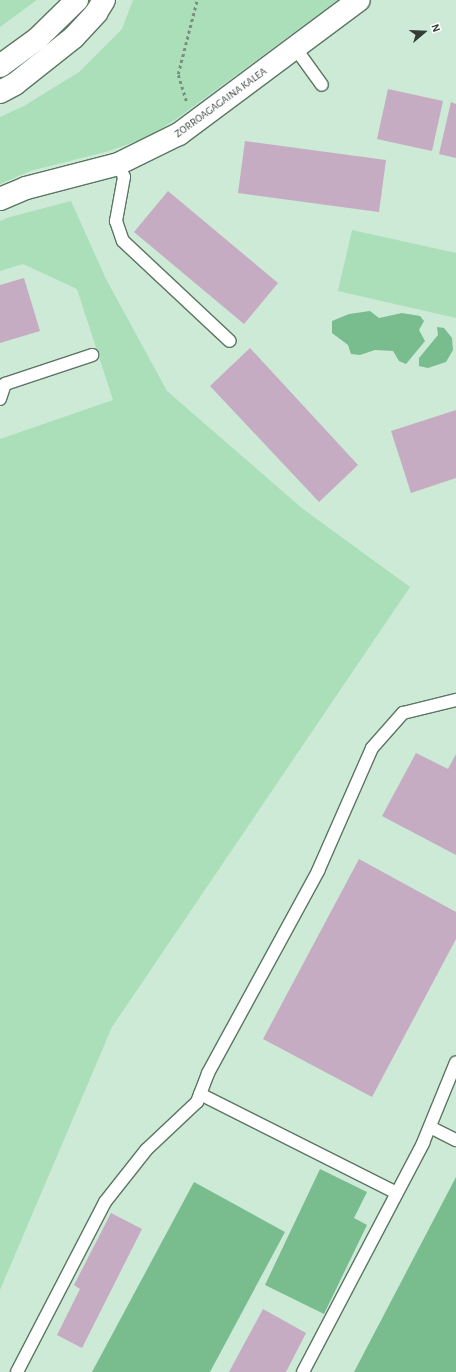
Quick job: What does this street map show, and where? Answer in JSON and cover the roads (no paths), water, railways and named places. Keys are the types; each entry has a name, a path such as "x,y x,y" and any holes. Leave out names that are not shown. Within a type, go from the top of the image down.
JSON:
{"street":[{"path":"0,66 37,39 77,0"},
{"path":"0,92 15,84 74,37 96,13 104,0"},
{"name":"ZORROAGAGAINA KALEA","path":"0,198 26,188 118,164 174,137 296,49 359,0"}],"lane":[{"path":"296,49 322,86"},
{"path":"118,164 124,177 116,221 123,241 230,341"},
{"path":"0,399 5,384 92,354"},
{"path":"16,1372 105,1202 146,1150 197,1102 208,1072 318,871 372,748 403,713 436,703 456,700"},
{"path":"303,1372 430,1127 456,1062"},
{"path":"200,1094 397,1193"},
{"path":"430,1127 456,1140"}]}
